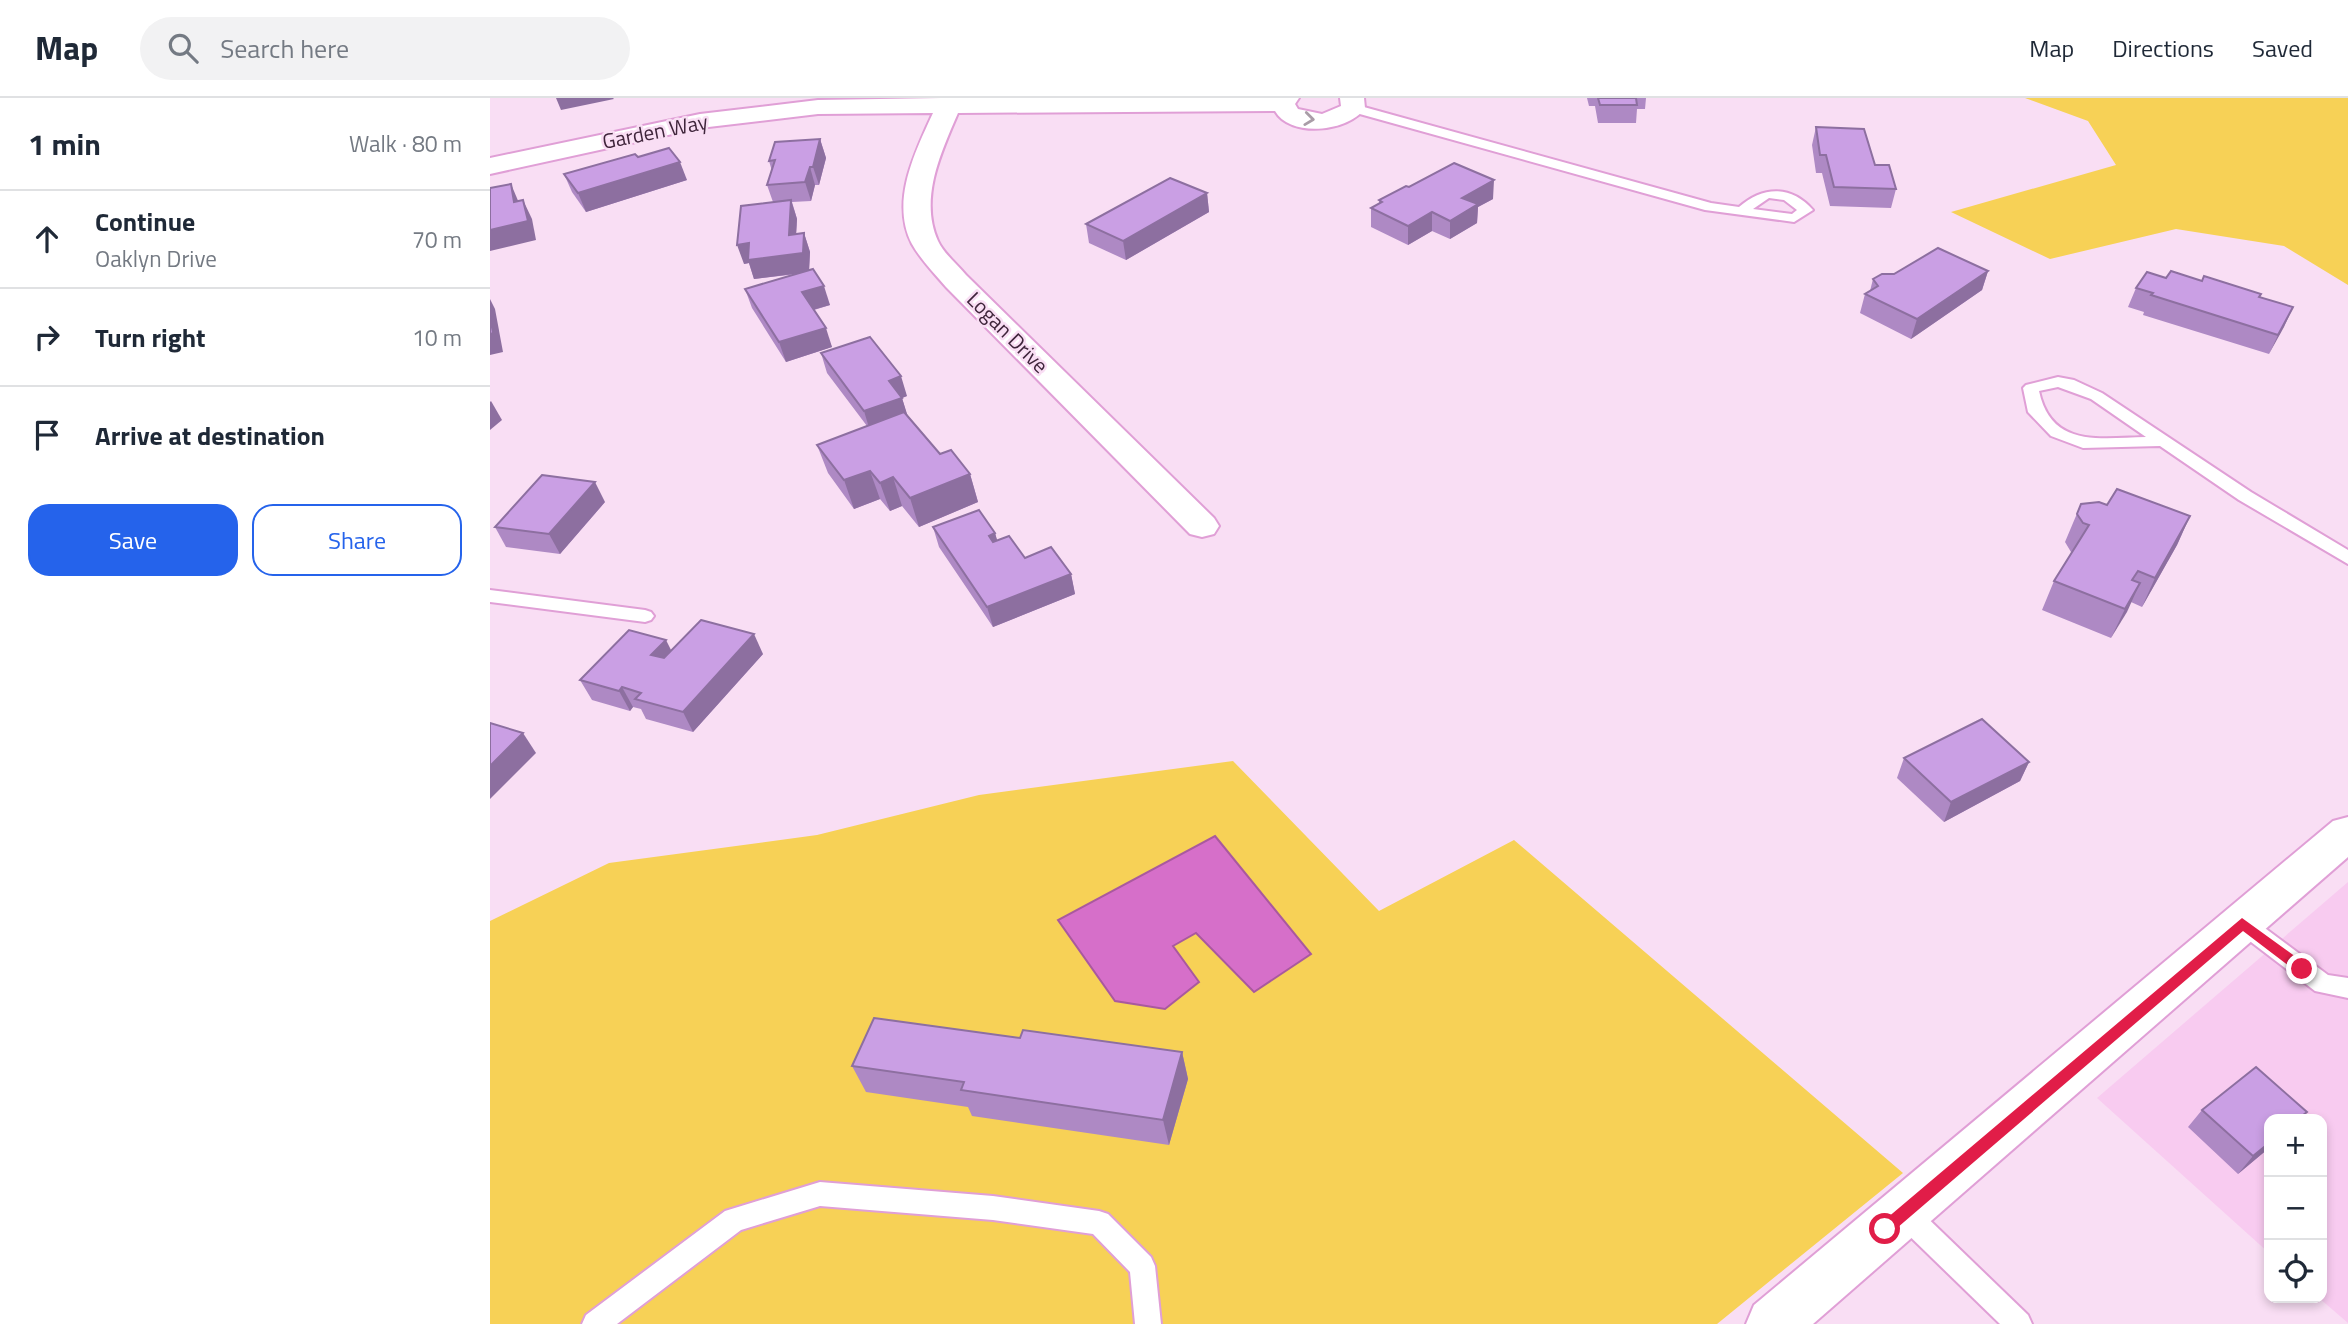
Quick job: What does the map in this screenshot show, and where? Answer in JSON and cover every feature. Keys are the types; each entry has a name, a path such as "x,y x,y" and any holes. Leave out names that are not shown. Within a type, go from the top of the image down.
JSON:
{"street":[{"name":"Garden Way","path":"490,166 631,134 756,113 818,107 952,102 1285,101 1288,114 1318,121 1340,117 1353,103"},
{"name":"Logan Drive","path":"952,102 918,186 916,216 925,243 956,281 1202,526"},
{"path":"1773,1324 2348,833"}],"lane":[{"path":"1353,103 1710,207 1742,211"},
{"path":"2163,441 2083,443 2057,433 2036,412 2031,388 2060,382 2082,386 2245,496 2348,558"},
{"path":"490,596 645,616"},
{"path":"2242,923 2323,984 2348,988"},
{"path":"595,1324 734,1220 820,1194 993,1208 1099,1223 1142,1266 1148,1324"},
{"path":"1904,1213 2019,1324"}],"shaded area":[{"path":"2025,98 2348,98 2348,285 2284,246 2176,229 2050,259 1951,212 2116,165 2088,121"},
{"path":"1233,761 1379,911 1514,840 1903,1173 1717,1324 490,1324 490,921 609,863 817,835 979,795"},
{"path":"1215,836 1311,954 1254,992 1196,933 1173,946 1199,982 1165,1009 1115,1001 1058,920"},
{"path":"2348,882 2348,1323 2325,1303 2327,1303 2327,1114 2264,1114 2264,1248 2097,1098"}],"building":[{"path":"1598,98 1636,98 1637,105 1600,105"},
{"path":"1816,127 1864,129 1875,165 1889,165 1896,189 1834,187 1826,155 1820,155"},
{"path":"820,139 813,167 810,167 805,182 767,185 775,160 769,161 775,142"},
{"path":"669,148 680,162 578,193 564,174 635,154 638,157"},
{"path":"1454,163 1494,180 1462,198 1478,204 1450,221 1432,212 1408,226 1371,208 1382,202 1379,200"},
{"path":"1170,178 1207,193 1123,241 1086,224"},
{"path":"511,184 514,202 523,200 528,221 490,230 490,188"},
{"path":"791,200 789,235 804,233 803,253 748,260 749,243 737,245 741,206"},
{"path":"1938,248 1988,271 1917,319 1865,294 1878,286 1873,279 1882,274 1894,274"},
{"path":"813,269 824,286 802,292 826,328 779,342 745,289"},
{"path":"2171,271 2202,281 2204,276 2293,307 2278,335 2136,288 2147,272 2166,278"},
{"path":"870,337 901,376 889,381 902,398 864,411 821,353"},
{"path":"904,412 940,454 951,450 970,474 910,498 893,477 880,483 870,471 844,480 817,445"},
{"path":"542,475 595,482 549,534 495,527"},
{"path":"2117,489 2190,516 2155,578 2138,571 2132,580 2140,583 2125,609 2054,581 2089,525 2083,523 2077,514 2081,504 2099,502 2107,505"},
{"path":"979,510 995,533 989,536 993,542 1009,536 1025,558 1051,547 1071,574 987,607 933,527"},
{"path":"701,620 754,634 683,712 635,699 641,693 622,687 619,691 580,680 629,630 666,640 651,655 664,658"},
{"path":"1982,719 2029,762 1951,802 1904,758"},
{"path":"490,723 523,733 490,766"},
{"path":"874,1018 1020,1038 1023,1030 1182,1052 1163,1120 961,1090 964,1082 852,1066"},
{"path":"2256,1067 2307,1112 2264,1114 2264,1147 2253,1156 2202,1110"}],"route":[{"path":"1885,1229 2242,923 2302,969"}]}
